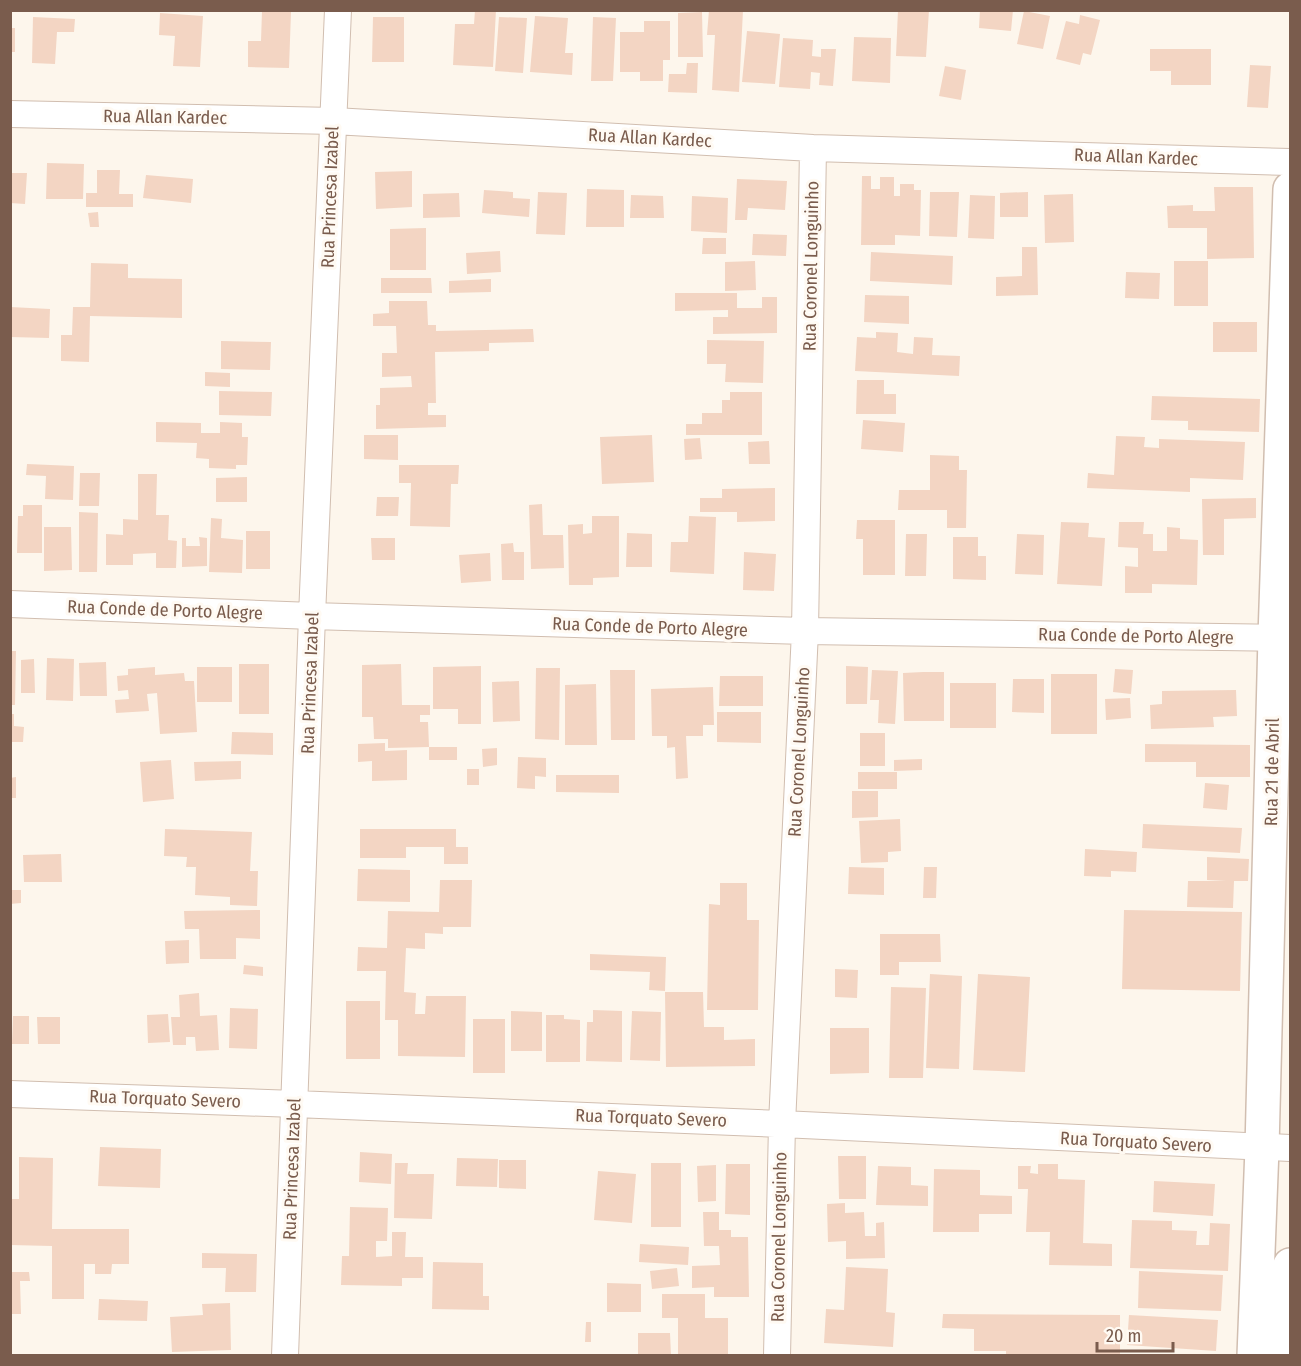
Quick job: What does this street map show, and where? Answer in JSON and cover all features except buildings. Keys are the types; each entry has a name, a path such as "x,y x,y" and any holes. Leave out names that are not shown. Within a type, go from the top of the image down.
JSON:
{"street":[{"name":"Rua Princesa Izabel","path":"285,1356 312,616 338,10"},
{"name":"Rua Allan Kardec","path":"10,114 334,121 813,148 1290,162"},
{"name":"Rua Coronel Longuinho","path":"777,1356 782,1124 805,631 813,148"},
{"name":"Rua 21 de Abril","path":"1254,1353 1276,1149 1290,189"},
{"name":"Rua Conde de Porto Alegre","path":"10,604 805,631 1283,638"},
{"name":"Rua Torquato Severo","path":"10,1095 782,1124 1276,1149"},
{"path":"1254,1353 1287,1353 1290,1265"}]}
